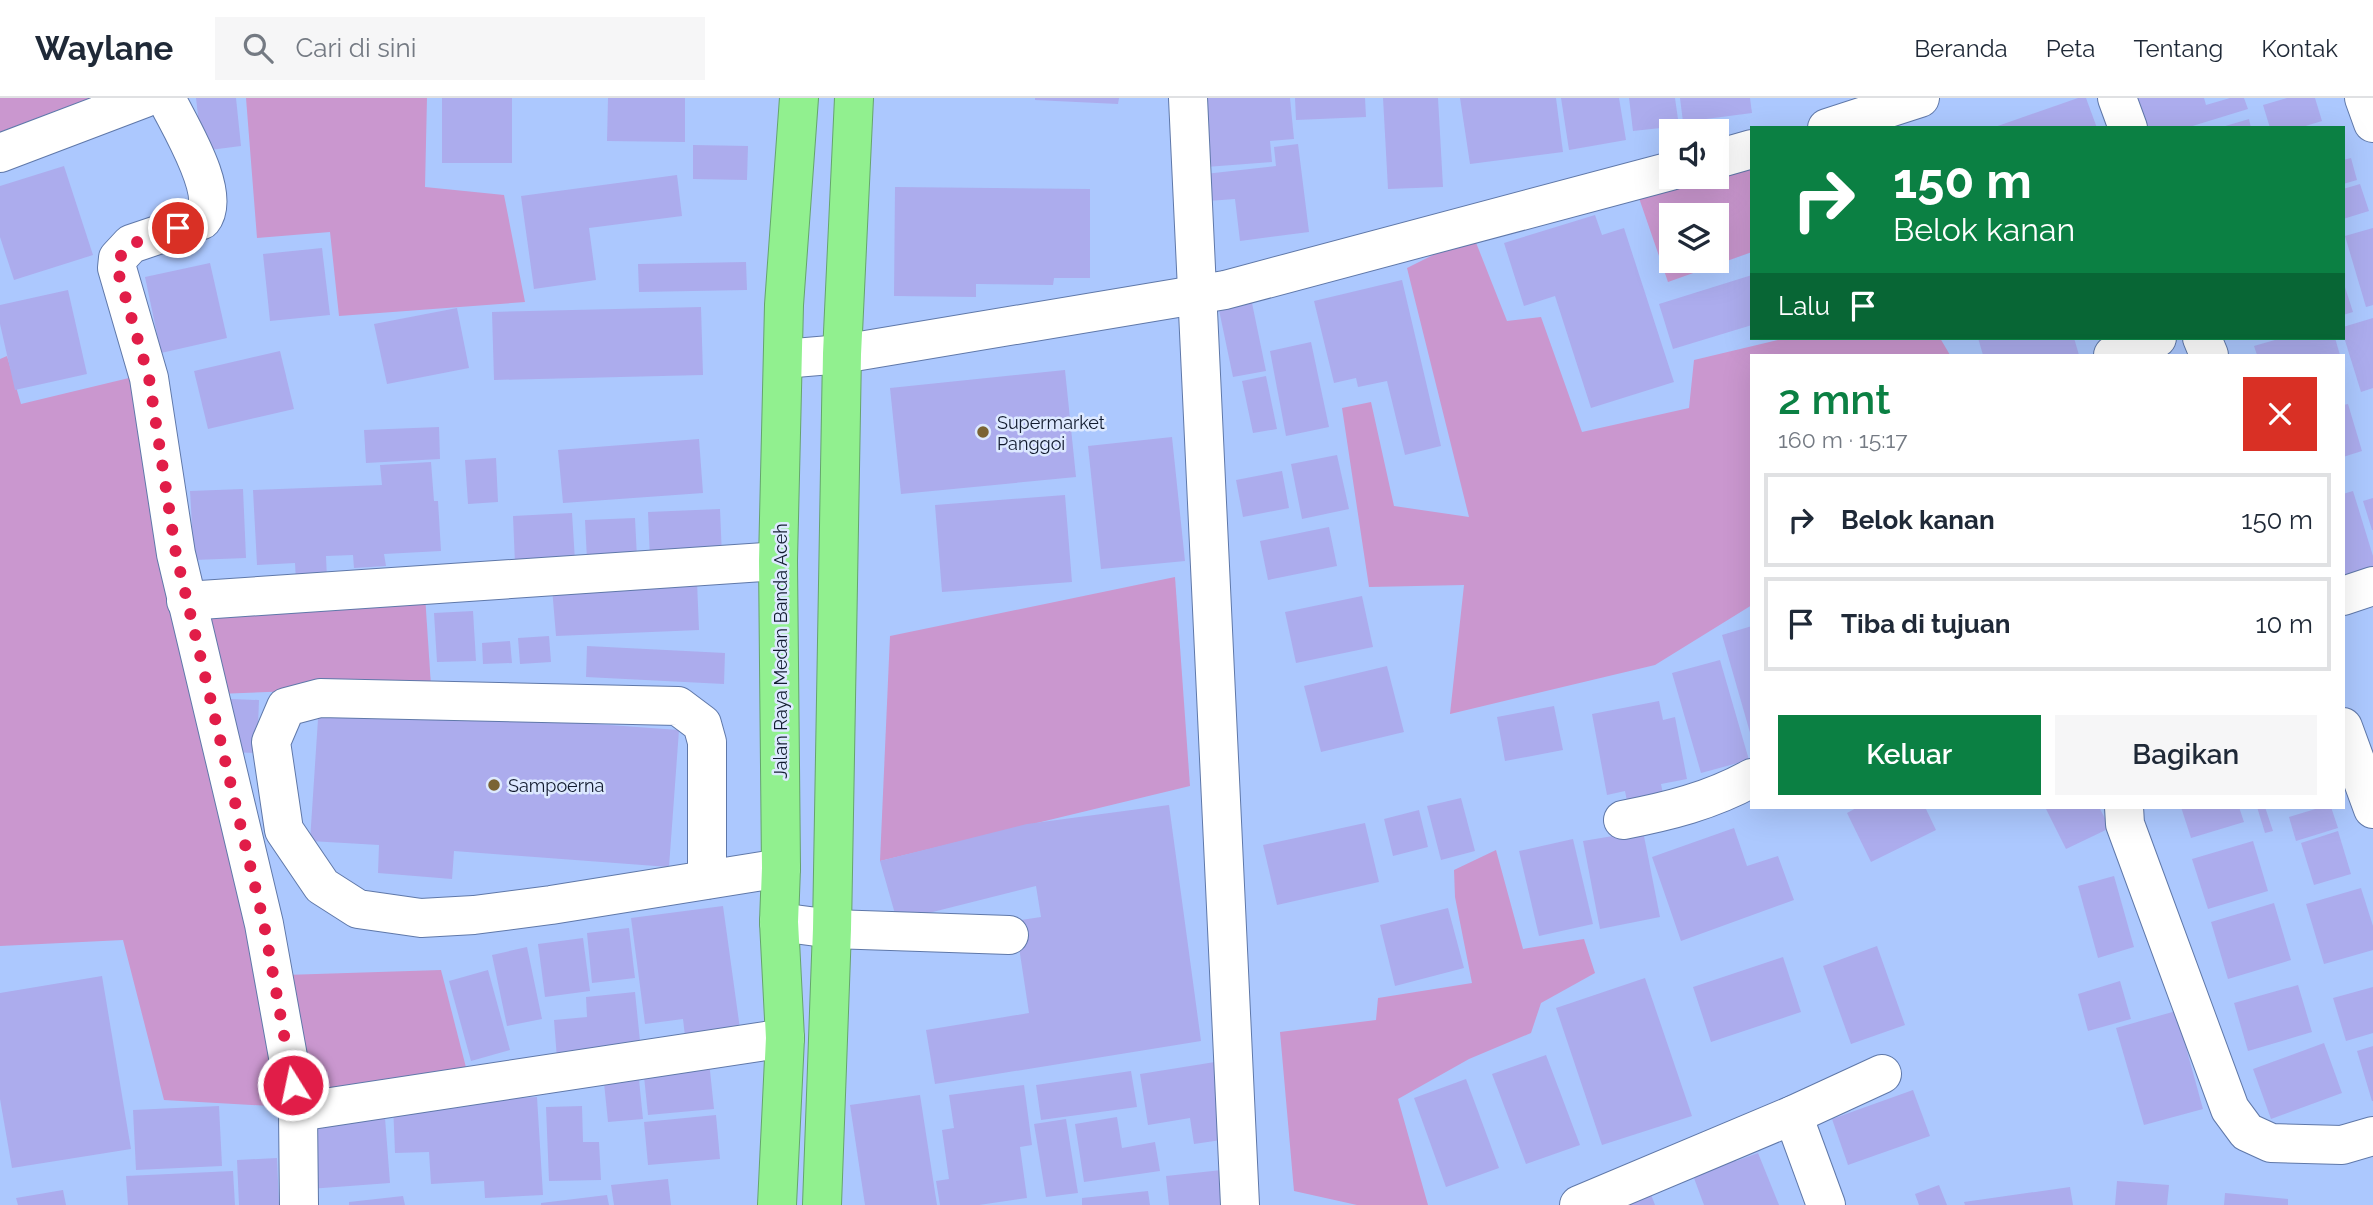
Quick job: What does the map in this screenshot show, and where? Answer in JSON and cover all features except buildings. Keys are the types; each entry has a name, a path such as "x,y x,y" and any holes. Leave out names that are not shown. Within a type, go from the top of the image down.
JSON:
{"highway":[{"name":"Jalan Raya Medan Banda Aceh","path":"777,1205 785,1038 779,922 781,868 778,561 783,359 799,98"},
{"path":"822,1205 832,929 842,354 854,98"}],"street":[{"path":"0,153 145,98"},
{"path":"166,98 202,171 209,196 206,215 202,219 131,244 118,258 117,268 149,378 176,554 264,924 298,1112 299,1205"},
{"path":"1188,98 1240,1205"},
{"path":"1833,117 1920,98"},
{"path":"2117,98 2127,126"},
{"path":"2364,98 2373,123"},
{"path":"1729,156 1750,150"},
{"path":"783,359 842,354 1197,296 1659,174"},
{"path":"2116,354 2152,340"},
{"path":"186,601 778,561"},
{"path":"2345,595 2373,586"},
{"path":"707,880 707,742 702,724 678,706 320,698 286,707 271,742 284,830 322,886 358,909 421,918 474,915 707,880 781,868"},
{"path":"2345,732 2373,809"},
{"path":"1623,820 1697,803 1750,779"},
{"path":"2124,809 2125,824 2230,1109 2247,1132 2272,1143 2342,1145 2373,1136"},
{"path":"779,922 832,929 1009,935"},
{"path":"298,1112 785,1038"},
{"path":"1579,1205 1793,1115 1882,1074"},
{"path":"1793,1115 1826,1205"}],"shaded area":[{"path":"0,98 90,98 0,132"},
{"path":"246,98 427,98 425,187 504,195 525,302 339,316 330,232 257,238"},
{"path":"1750,168 1750,253 1729,260 1729,203 1659,203 1659,256 1639,198 1672,189 1729,189 1729,173"},
{"path":"1473,235 1507,321 1541,317 1582,432 1689,408 1694,360 1778,340 1941,340 1949,354 1750,354 1750,606 1655,665 1450,714 1464,585 1369,587 1342,408 1371,402 1394,506 1469,517 1407,268"},
{"path":"1665,273 1693,273 1668,282"},
{"path":"7,356 21,404 129,378 287,1107 164,1100 123,940 0,946 0,359"},
{"path":"1175,577 1190,786 880,861 890,636"},
{"path":"425,595 431,686 217,694 210,613"},
{"path":"1496,850 1523,949 1584,939 1595,973 1541,1003 1531,1033 1469,1059 1398,1099 1428,1205 1357,1205 1294,1191 1280,1032 1376,1020 1378,998 1472,983 1455,897 1454,870"},
{"path":"441,970 469,1079 307,1101 285,975"}],"place":[{"name":"Supermarket Panggoi","path":"983,432"},
{"name":"Sampoerna","path":"494,785"}],"route":[{"path":"178,228 131,244 118,258 117,268 149,378 176,554 264,924 293,1085"}]}
